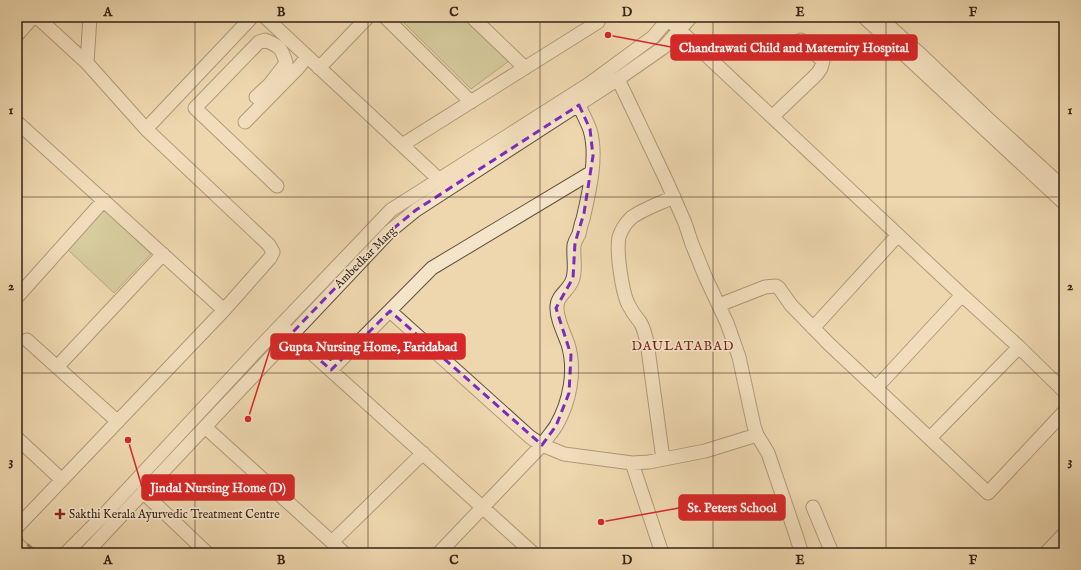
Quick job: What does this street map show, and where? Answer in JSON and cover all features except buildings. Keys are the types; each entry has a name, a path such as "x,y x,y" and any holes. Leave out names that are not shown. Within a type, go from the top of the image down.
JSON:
{"street":[{"path":"17,35 33,17"},
{"path":"17,527 224,310 270,258 273,252 269,245 146,129 87,64 37,17"},
{"path":"146,129 252,17"},
{"path":"265,17 444,184"},
{"path":"319,68 368,17"},
{"path":"385,17 471,102"},
{"path":"472,17 525,68"},
{"path":"402,145 598,22 593,17"},
{"name":"Ambedkar Marg","path":"66,553 101,518 281,325 391,210 444,184 579,104 618,79 664,47 691,17"},
{"path":"864,17 1064,203"},
{"path":"879,17 920,53 985,116 1064,188"},
{"path":"87,64 91,18"},
{"path":"669,18 679,30 962,295 1020,347 1064,390"},
{"name":"Ambedkar Marg","path":"86,553 291,334 389,232 444,184 589,84 653,37 669,18"},
{"path":"256,97 270,84 286,63 283,51 275,44 265,40 259,42 194,108 277,186"},
{"path":"772,117 818,74 821,68 823,62 801,40"},
{"path":"224,46 240,62"},
{"path":"245,122 307,57"},
{"path":"618,79 674,198 727,323 739,357 754,426 757,435 768,453 800,548 799,553"},
{"path":"439,553 542,445 556,426 563,412 569,393 572,372 571,355 556,308 558,301 570,286 574,278 575,243 584,213 592,172 593,156 590,130 579,104"},
{"path":"17,122 224,310"},
{"path":"331,370 432,268 592,172"},
{"path":"663,459 647,342 644,330 629,306 623,288 619,238 624,226 630,218 674,198"},
{"path":"18,296 104,200"},
{"path":"814,328 898,235"},
{"path":"57,367 164,254"},
{"path":"720,305 765,287 776,286 779,288 791,305 814,328 988,493 1064,412"},
{"path":"876,388 962,295"},
{"path":"390,311 521,429 542,445 564,454 632,463 663,459 705,450 757,435"},
{"path":"281,325 533,553"},
{"path":"27,340 117,421"},
{"path":"930,438 1020,347"},
{"path":"205,427 344,553"},
{"path":"18,439 62,480"},
{"path":"332,542 423,453"},
{"path":"632,463 662,553"},
{"path":"143,492 208,553"},
{"path":"813,507 832,553"},
{"path":"1046,553 1064,534"},
{"path":"17,544 27,553"}],"highlighted area":[{"path":"579,105 590,129 593,156 584,213 575,243 573,278 556,308 571,355 569,393 556,426 542,445 390,311 331,370 291,334 389,232 416,210"}],"green space":[{"path":"398,17 462,17 509,61 471,89"},
{"path":"104,209 151,254 114,293 67,249"}],"railway":[{"path":"17,535 37,553"},
{"path":"17,546 25,553"}],"place":[{"name":"Chandrawati Child and Maternity Hospital","path":"608,35"},
{"name":"Gupta Nursing Home, Faridabad","path":"248,419"},
{"name":"Jindal Nursing Home (D)","path":"128,440"},
{"name":"Sakthi Kerala Ayurvedic Treatment Centre","path":"60,514"},
{"name":"St. Peters School","path":"601,522"}],"district":[{"name":"DAULATABAD","path":"683,345"}]}
